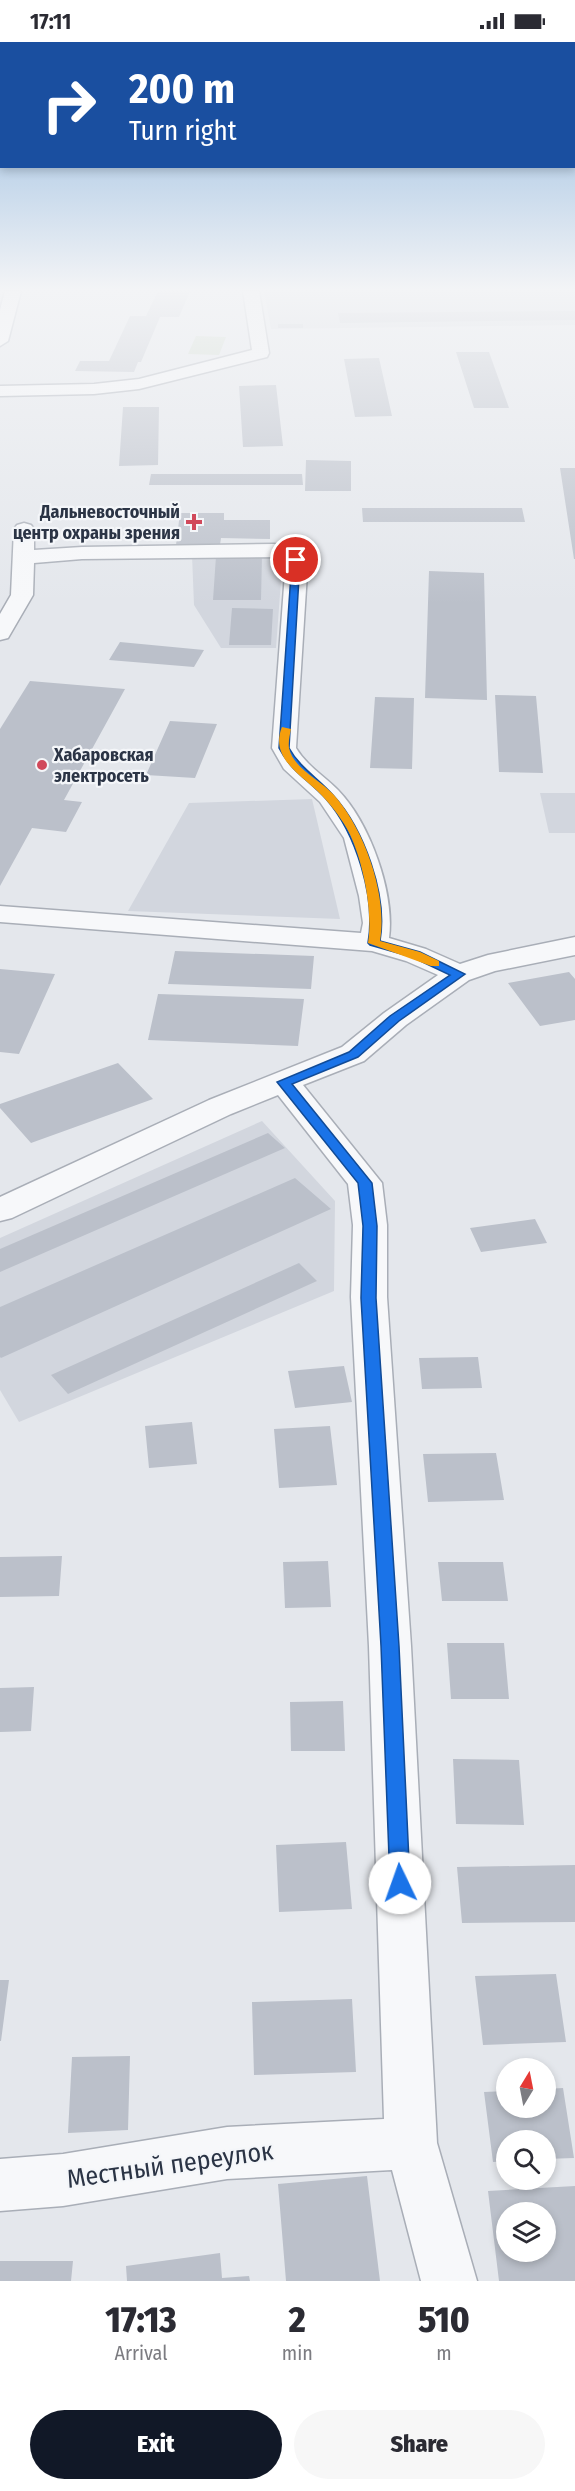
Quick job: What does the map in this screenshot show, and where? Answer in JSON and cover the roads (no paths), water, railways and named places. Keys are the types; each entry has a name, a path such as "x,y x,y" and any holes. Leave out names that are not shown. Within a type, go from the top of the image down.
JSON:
{"street":[{"path":"0,633 22,596 24,529"},
{"path":"24,557 104,553 274,550 293,552 296,560 296,573 284,748 293,764 330,797 357,838 376,914 374,943"},
{"path":"0,914 374,943 416,955 459,974"},
{"path":"0,1210 220,1107 353,1054 395,1019 459,974 488,964 575,946"},
{"path":"284,1082 365,1183 370,1226 369,1298 390,1646 411,2143 449,2281"},
{"name":"Местный переулок","path":"0,2185 63,2181 227,2153 411,2143"}],"place":[{"name":"Дальневосточный центр охраны зрения","path":"194,522"},
{"name":"Хабаровская электросеть","path":"42,765"}]}
